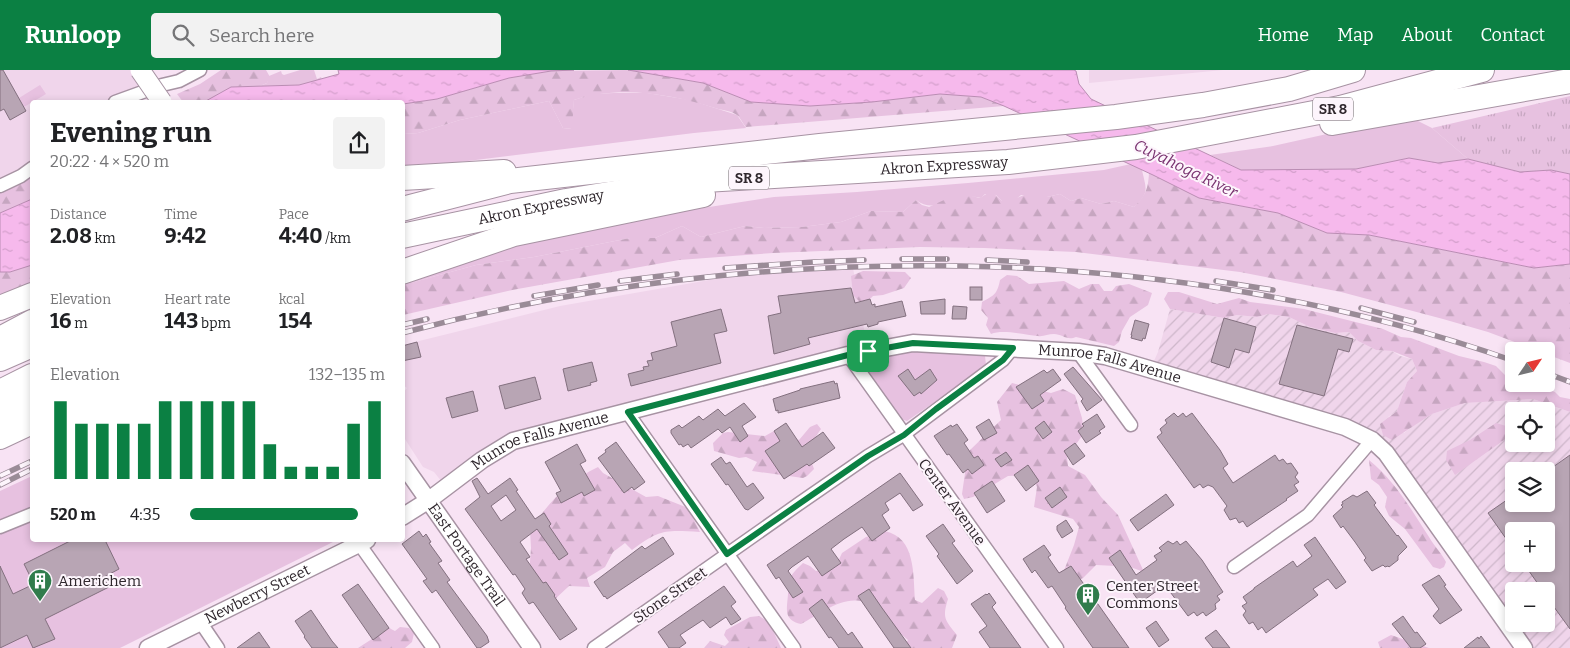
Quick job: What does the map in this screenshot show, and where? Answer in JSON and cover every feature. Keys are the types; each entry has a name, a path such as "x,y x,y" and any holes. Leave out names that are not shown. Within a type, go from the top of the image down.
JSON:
{"highway":[{"name":"Akron Expressway","path":"405,208 510,181 859,142 1135,114 1202,105 1289,89 1353,70"},
{"name":"Akron Expressway","path":"405,235 566,201 688,181 1008,162 1136,147 1340,108 1482,70"},
{"path":"1182,138 1348,121 1570,82"},
{"path":"405,178 663,164"},
{"path":"405,271 514,234 682,199 838,173"},
{"path":"0,308 30,296"},
{"path":"0,339 30,323"},
{"path":"0,359 30,346"},
{"path":"0,392 30,377"},
{"path":"0,414 30,402"},
{"path":"0,437 30,423"}],"main road":[{"path":"140,70 161,100"}],"street":[{"path":"121,100 179,81 200,70"},
{"path":"0,186 30,169"},
{"name":"Munroe Falls Avenue","path":"429,500 482,460 513,440 848,355 913,343 1078,352 1121,360 1345,427 1372,440 1386,453 1524,648"},
{"name":"Stone Street","path":"594,648 868,456 904,435 1003,360 1013,348"},
{"path":"1078,352 1131,425"},
{"name":"Center Avenue","path":"848,355 1057,648"},
{"path":"628,412 794,648"},
{"path":"1234,567 1308,515 1372,440"},
{"name":"East Portage Trail","path":"405,467 532,648"},
{"path":"405,515 429,500"},
{"path":"0,527 30,515"},
{"path":"364,542 433,648"},
{"name":"Newberry Street","path":"148,648 364,542"},
{"path":"201,623 218,648"}],"shaded area":[{"path":"0,70 140,70 154,88 121,100 30,100 30,169 0,186"},
{"path":"1089,70 1223,70 1089,83"},
{"path":"853,268 868,351 541,433 446,487 434,472 423,467 405,439 405,390 407,388 405,386 405,345 560,306 738,275"},
{"path":"1170,309 1224,318 1237,315 1257,317 1268,314 1289,317 1310,327 1335,333 1349,332 1358,341 1376,350 1392,351 1400,356 1412,359 1417,371 1407,382 1397,411 1388,417 1404,433 1432,414 1465,403 1533,399 1542,402 1505,402 1505,452 1555,452 1555,407 1570,412 1570,648 1533,648 1520,632 1555,632 1555,582 1505,582 1505,611 1382,441 1153,363"}],"green space":[{"path":"221,70 266,70 270,77 267,83 260,86 231,87 208,100 182,100 177,94 200,84"},
{"path":"300,70 314,70 317,79 321,77 322,80 299,85 260,86 267,83 269,76 281,71 284,75"},
{"path":"628,70 703,83 751,102 810,106 872,102 940,94 981,97 1004,106 746,127 739,117 729,112 663,95 627,92 591,95 574,100 572,129 563,128 549,101 460,120 418,133 405,134 405,104 437,99 509,78 551,71"},
{"path":"40,85 46,94 36,100 30,100 30,103 24,107 19,98"},
{"path":"647,93 690,100 737,115 746,128 405,169 405,134 418,133 460,120 549,101 563,128 571,129 574,100 592,94"},
{"path":"1570,96 1570,174 1551,170 1520,172 1468,159 1432,128"},
{"path":"1408,116 1432,128 1468,159 1438,163 1409,158 1356,169 1241,170 1210,155 1273,146"},
{"path":"1131,164 1142,170 1146,190 1143,198 1134,207 1114,201 1101,204 1081,198 1071,201 1060,194 1047,197 1021,195 1014,201 1002,201 996,195 985,194 981,198 964,198 940,205 924,204 916,200 903,212 871,211 841,222 802,227 764,228 745,226 701,237 682,226 655,238 630,238 534,257 476,265 405,284 405,278 530,239 619,221 774,197 968,183 1104,170"},
{"path":"1149,173 1199,198 1278,213 1327,233 1369,235 1534,268 1570,264 1570,363 1555,357 1555,342 1515,342 1443,319 1341,292 1240,272 1076,252 984,248 920,247 773,253 679,260 512,290 405,315 405,284 476,265 534,257 630,238 655,238 682,226 701,237 745,226 764,228 802,227 841,222 871,211 903,212 916,200 922,205 929,207 959,193 980,198 991,191 1002,201 1008,201 1030,193 1042,192 1047,197 1060,194 1071,201 1081,198 1101,204 1114,201 1134,207 1146,192"},
{"path":"30,178 30,200 0,213 0,193"},
{"path":"30,266 30,286 0,296 0,272 10,272"},
{"path":"863,271 905,272 911,278 904,288 883,295 873,296 860,302 853,295 851,276"},
{"path":"1007,275 1017,276 1029,284 1064,281 1079,289 1091,284 1099,284 1104,291 1112,291 1116,286 1129,284 1152,293 1148,305 1130,317 1122,331 1119,342 1114,346 1076,337 1067,338 1057,334 1040,336 1008,332 991,334 986,325 988,318 981,310 982,302 994,294 998,289 1000,280"},
{"path":"1168,292 1179,292 1217,304 1239,298 1250,302 1304,309 1383,329 1401,337 1411,338 1459,356 1496,366 1505,375 1505,392 1555,392 1560,397 1570,399 1570,412 1555,407 1555,402 1542,402 1533,399 1465,403 1432,414 1392,440 1383,435 1380,424 1397,411 1407,382 1417,371 1412,359 1392,351 1376,350 1358,341 1349,332 1335,333 1310,327 1289,317 1268,314 1257,317 1237,315 1224,318 1170,309 1164,299"},
{"path":"902,349 982,353 985,356 986,365 907,421 901,419 869,374 866,365 870,358"},
{"path":"1012,383 1051,393 1063,389 1075,395 1082,418 1084,433 1067,457 1068,466 1085,475 1101,497 1118,515 1144,572 1122,564 1116,566 1096,565 1075,583 1063,573 1079,527 1073,519 1034,507 1037,487 1032,475 1008,476 973,497 964,499 962,494 968,452 1001,420 997,402"},
{"path":"1496,423 1505,426 1505,439 1455,475 1446,460 1447,451 1470,440"},
{"path":"817,424 821,429 807,449 814,469 803,478 752,471 757,462 746,457 739,458 714,451 713,443 723,433 765,436 774,431 799,440 810,427"},
{"path":"1369,460 1387,477 1402,496 1444,558 1446,562 1444,567 1440,569 1433,567 1405,529 1389,516 1385,507 1387,497 1379,485 1371,479"},
{"path":"598,467 603,473 646,497 658,496 688,508 700,532 663,532 632,550 625,543 613,552 605,567 587,578 590,587 569,586 553,601 529,575 530,530 544,510 568,486"},
{"path":"30,477 30,542 333,542 120,648 0,648 0,491"},
{"path":"885,531 895,535 908,549 913,569 915,600 922,603 938,588 944,591 948,599 945,615 957,635 952,648 903,648 908,640 878,611 864,602 855,601 836,605 801,624 791,620 789,617 787,613 788,582 792,574 803,563 816,571 835,568 842,553 866,537"},
{"path":"759,616 769,622 781,648 704,648 710,641 725,646 729,642 724,635 726,630 750,617"},
{"path":"400,627 409,628 414,633 412,642 405,648 358,648 389,628 395,631"},
{"path":"1391,635 1429,648 1380,648 1378,642"}],"water":[{"path":"338,70 574,70 551,71 509,78 437,99 405,104 405,100 208,100 231,87 299,85 339,74"},
{"name":"Cuyahoga River","path":"628,70 1074,70 1076,71 1079,84 1091,99 1241,170 1356,169 1409,158 1438,163 1468,159 1520,172 1551,170 1570,174 1570,264 1534,268 1369,235 1327,233 1278,213 1199,198 1153,175 981,97 940,94 872,102 810,106 751,102 703,83"},
{"path":"30,200 30,266 10,272 0,272 0,213"}],"building":[{"path":"0,70 3,70 26,111 10,120 4,109 0,111"},
{"path":"970,287 982,287 982,300 970,300"},
{"path":"851,288 855,303 870,299 872,305 875,304 875,307 902,301 906,316 878,322 878,324 868,327 867,324 808,338 810,344 774,354 768,316 781,313 778,296"},
{"path":"945,299 945,314 921,314 920,302"},
{"path":"953,306 967,307 966,319 952,319"},
{"path":"721,309 727,331 714,334 721,363 631,386 628,374 644,370 643,367 649,366 647,361 653,360 651,353 677,346 671,322"},
{"path":"1224,318 1256,327 1249,353 1235,349 1229,368 1211,362"},
{"path":"1135,320 1149,324 1145,339 1143,338 1142,341 1131,338"},
{"path":"1297,325 1353,339 1349,352 1338,349 1324,396 1279,384"},
{"path":"417,342 421,357 405,360 405,345"},
{"path":"592,362 597,381 590,383 591,385 568,391 563,369"},
{"path":"1073,367 1102,400 1087,411 1081,401 1083,399 1064,374"},
{"path":"908,369 915,380 930,369 937,380 921,394 920,392 914,396 898,376"},
{"path":"1053,369 1061,380 1040,395 1044,401 1032,409 1016,387 1044,370 1047,373"},
{"path":"535,377 541,399 505,409 499,386"},
{"path":"834,381 835,384 837,383 840,398 778,413 778,410 776,411 773,399 800,389"},
{"path":"473,391 478,411 452,418 446,398"},
{"path":"744,403 756,417 742,426 748,436 740,442 730,427 722,433 718,429 691,448 688,444 683,447 681,444 679,445 671,433 671,430 679,425 682,428 699,416 703,420 718,409 725,416"},
{"path":"1174,413 1178,417 1183,413 1186,417 1192,413 1220,450 1228,464 1223,468 1233,483 1275,455 1279,461 1283,459 1287,464 1291,463 1298,473 1295,477 1299,482 1294,485 1298,491 1247,527 1243,521 1239,523 1236,518 1230,520 1224,510 1227,506 1213,487 1208,485 1203,488 1200,484 1194,488 1157,437 1162,433 1160,429 1167,423 1165,420"},
{"path":"1097,414 1105,427 1099,431 1101,433 1086,443 1078,431 1084,426 1082,424"},
{"path":"989,419 997,433 984,440 976,427"},
{"path":"1044,421 1052,432 1043,439 1035,428"},
{"path":"786,423 802,447 823,432 835,448 809,466 807,464 784,479 765,451 780,441 774,431"},
{"path":"957,424 968,440 964,443 974,458 978,456 984,465 972,474 968,469 963,473 934,436 951,425 952,427"},
{"path":"616,442 645,482 634,490 632,487 624,493 598,458"},
{"path":"1075,443 1085,456 1073,465 1064,451"},
{"path":"577,444 586,461 580,464 595,490 584,496 582,492 561,503 556,493 561,491 545,462"},
{"path":"1006,452 1012,460 1001,467 995,459"},
{"path":"1570,455 1570,629 1555,608 1555,582 1537,582 1530,572 1555,572 1555,522 1505,522 1505,537 1488,513 1505,501 1505,512 1555,512 1555,466"},
{"path":"721,457 726,464 730,462 747,487 753,483 764,498 748,510 745,509 728,484 726,485 711,464"},
{"path":"1028,465 1039,481 1026,491 1014,475"},
{"path":"900,473 923,505 913,511 900,493 885,503 889,510 882,515 890,528 872,541 862,527 844,539 831,549 841,563 822,576 808,556 792,567 788,571 803,592 793,598 779,577 776,579 767,565"},
{"path":"477,478 488,494 510,478 518,490 516,491 535,519 544,513 551,524 549,526 568,554 559,560 537,529 520,542 530,557 526,559 543,583 546,582 577,629 560,640 534,603 529,604 522,593 525,589 515,574 513,575 465,509 480,497 472,481","holes":["506,495 516,510 501,521 491,506"]},
{"path":"992,481 1005,501 987,513 974,493"},
{"path":"1060,487 1067,497 1052,508 1045,498"},
{"path":"1367,491 1376,503 1374,505 1407,547 1398,556 1398,560 1389,567 1383,565 1372,571 1355,542 1343,526 1341,528 1333,516 1343,507 1341,505 1343,504 1342,502 1353,495 1357,497"},
{"path":"1166,494 1174,505 1138,531 1130,520"},
{"path":"1066,520 1073,531 1062,538 1057,530 1057,526"},
{"path":"943,524 955,541 952,543 973,571 957,584 937,556 939,554 926,536"},
{"path":"419,531 423,537 426,534 431,542 429,543 442,561 438,563 450,580 447,582 487,636 489,642 477,648 436,590 432,593 423,581 427,579 402,544"},
{"path":"663,537 674,554 607,599 604,597 594,582 642,546 645,549"},
{"path":"1315,537 1346,582 1336,589 1328,579 1313,589 1318,595 1266,633 1262,627 1258,630 1253,622 1249,624 1243,615 1246,611 1242,606 1247,603 1243,597 1293,561 1297,567 1312,556 1304,545"},
{"path":"1168,541 1173,544 1177,541 1180,545 1186,541 1202,560 1223,592 1217,596 1220,600 1215,604 1216,609 1206,616 1203,612 1197,616 1194,612 1188,616 1165,585 1140,603 1109,558 1120,550 1136,575 1157,560 1154,556 1162,551 1159,548"},
{"name":"Americhem","path":"68,542 106,542 119,569 104,577 109,587 45,619 55,639 33,648 27,635 0,648 0,566 13,594 34,584 24,564"},
{"name":"Center Street Commons","path":"1044,545 1051,555 1048,557 1059,573 1071,566 1129,648 1093,648 1052,586 1048,588 1035,570 1032,573 1023,559"},
{"path":"1439,575 1446,585 1444,586 1462,610 1440,624 1433,616 1439,609 1422,585"},
{"path":"358,584 389,628 373,640 342,595"},
{"path":"724,586 736,602 731,606 741,619 731,625 726,617 710,628 703,620 680,635 686,643 679,648 669,648 658,632"},
{"path":"869,589 911,648 894,648 858,596"},
{"path":"989,593 996,603 992,607 1021,648 990,648 979,632 987,626 971,604"},
{"path":"822,599 848,635 852,632 863,648 839,648 831,637 829,638 809,609"},
{"path":"311,610 338,648 312,648 304,637 295,621"},
{"path":"1403,616 1415,633 1417,632 1426,644 1420,648 1411,648 1392,624"},
{"path":"1156,621 1169,640 1159,647 1146,628"},
{"path":"1216,630 1230,648 1213,648 1205,638"},
{"path":"259,632 270,648 237,648"},
{"path":"1481,636 1490,648 1464,648 1478,637 1479,639"}],"railway":[{"path":"902,259 947,259"},
{"path":"725,268 864,260"},
{"path":"987,260 1027,262"},
{"path":"405,332 537,302 676,281 818,268 961,266 1103,274 1244,292 1382,321 1505,358"},
{"path":"620,281 677,274"},
{"path":"1216,281 1273,290"},
{"path":"534,296 598,285"},
{"path":"1361,308 1414,322"},
{"path":"405,324 427,319"},
{"path":"1555,376 1570,382"},
{"path":"0,476 30,462"},
{"path":"0,485 30,470"}],"place":[{"name":"Americhem","path":"40,602"},
{"name":"Center Street Commons","path":"1088,616"}],"route":[{"path":"913,343 1013,348 1003,360 904,435 868,456 727,554 628,412 848,355 868,351 913,343"}]}
